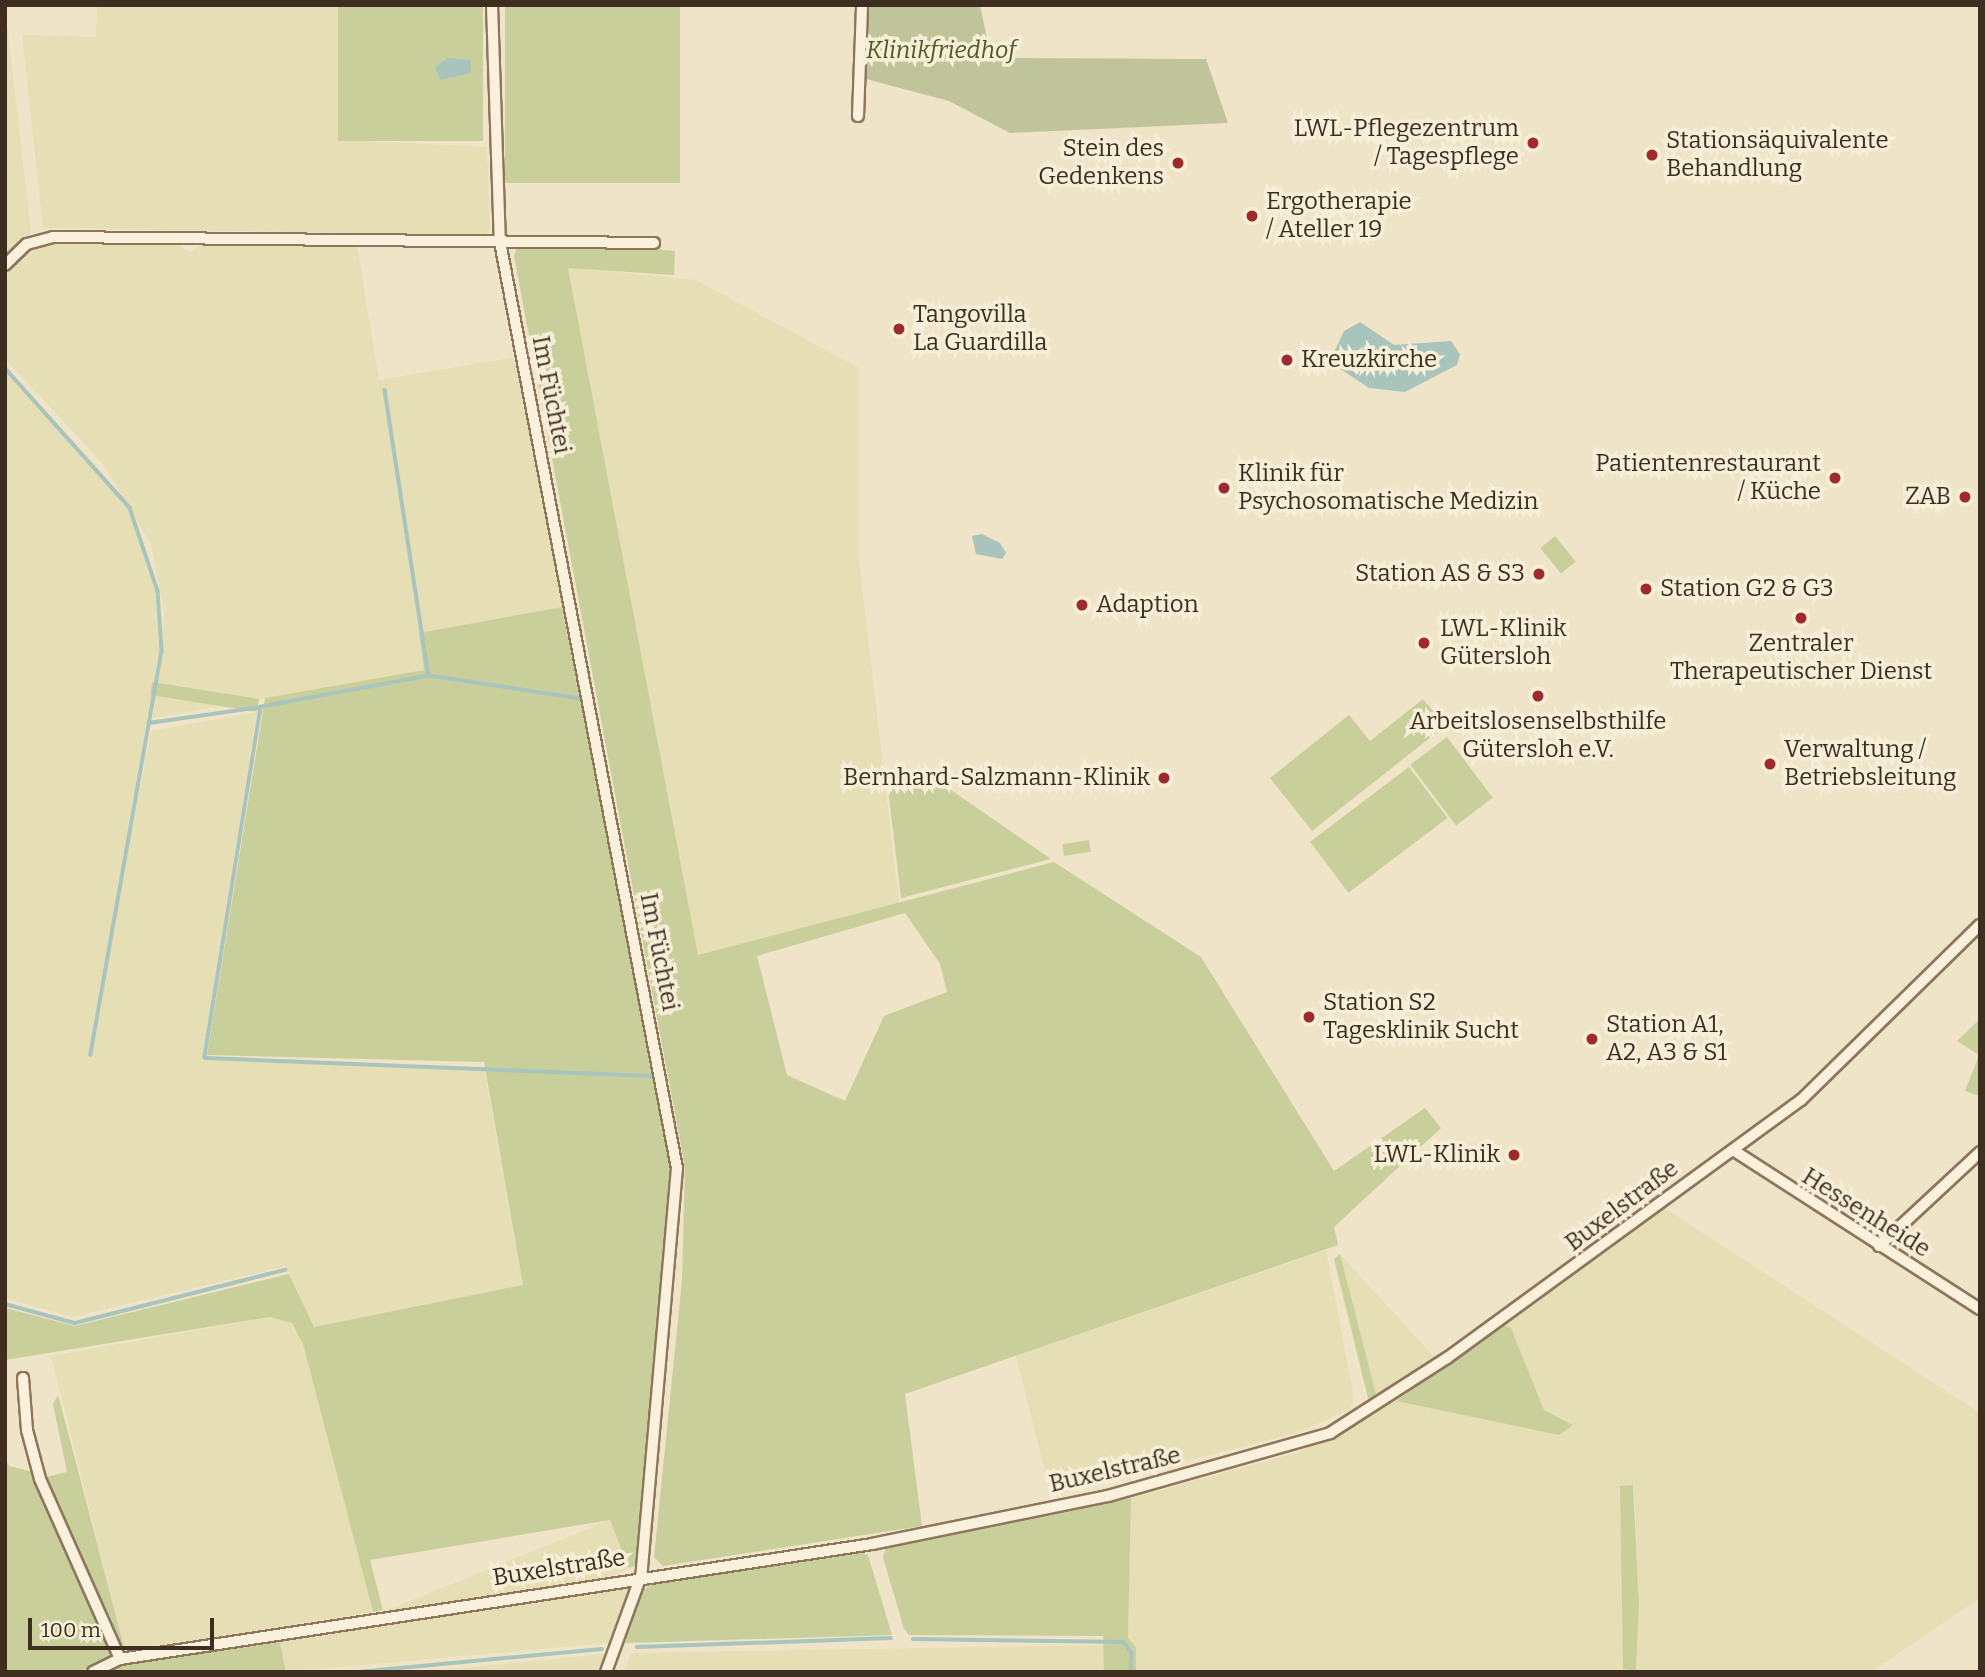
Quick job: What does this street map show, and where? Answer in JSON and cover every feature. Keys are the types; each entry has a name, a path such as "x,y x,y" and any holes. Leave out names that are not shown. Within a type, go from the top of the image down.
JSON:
{"street":[{"name":"Im Füchtei","path":"492,5 500,242 677,1168 641,1576 606,1672"},
{"path":"858,116 862,5"},
{"path":"5,265 27,244 53,237 654,243"},
{"name":"Buxelstraße","path":"93,1672 120,1659 641,1576 872,1544 1108,1496 1297,1446 1380,1404 1801,1100 1980,925"},
{"name":"Hessenheide","path":"1733,1150 1980,1309"},
{"path":"1879,1246 1980,1152"},
{"path":"23,1378 27,1430 40,1479 120,1659"}],"shaded area":[{"path":"5,5 31,232 5,257"},
{"path":"97,5 338,5 344,140 487,147 490,229 485,235 43,228 22,35 96,37"},
{"path":"178,244 190,252 202,244 357,245 379,380 516,357 562,607 419,633 424,670 153,718 164,612 151,544 103,464 5,359 5,276 39,245"},
{"path":"567,267 696,280 859,368 859,560 899,903 698,955"},
{"path":"5,372 98,468 128,508 155,590 159,650 88,1056 151,731 257,712 202,1060 484,1069 523,1285 314,1327 286,1266 72,1317 5,1298"},
{"path":"1663,1207 1980,1413 1980,1598 1871,1672 1136,1672 1136,1647 1128,1638 1131,1498 1299,1452 1396,1401 1559,1434 1572,1424 1544,1410 1511,1328 1504,1325","holes":["1634,1485 1639,1604 1636,1671 1623,1668 1620,1486"]},
{"path":"1326,1250 1354,1398 1350,1409 1296,1433 1051,1495 1016,1356"},
{"path":"1340,1254 1435,1358 1378,1398 1377,1398"},
{"path":"270,1317 292,1322 303,1344 373,1612 125,1651 51,1356"},
{"path":"610,1520 629,1568 403,1660 384,1611"},
{"path":"623,1584 628,1589 608,1643 286,1672 279,1638"},
{"path":"1104,1645 1104,1672 624,1672 631,1653"},
{"path":"605,1654 598,1672 422,1672"}],"green space":[{"path":"338,5 483,5 483,141 338,141"},
{"path":"505,5 680,5 680,183 505,183"},
{"name":"Klinikfriedhof","path":"869,5 980,5 991,58 1206,59 1228,123 1010,133 949,101 866,79"},
{"path":"636,247 675,251 674,275 568,268 698,955 1054,862 1201,957 1334,1171 1425,1108 1441,1128 1334,1227 1338,1245 905,1394 922,1526 663,1566 654,1557 682,1280 685,1167 514,256 517,248","holes":["905,913 940,964 947,992 884,1016 845,1101 787,1075 757,956"]},
{"path":"1555,536 1576,562 1561,574 1540,548"},
{"path":"562,607 671,1169 638,1565 629,1568 610,1520 370,1560 383,1610 373,1612 303,1344 292,1323 270,1317 5,1360 5,1308 75,1326 289,1274 314,1327 523,1285 484,1062 207,1055 265,698 424,670 419,633"},
{"path":"152,682 259,699 257,712 150,695"},
{"path":"1423,699 1445,726 1312,831 1270,778 1349,715 1370,741"},
{"path":"1447,737 1493,798 1456,825 1410,765"},
{"path":"1409,767 1448,818 1348,893 1310,842"},
{"path":"930,784 948,788 1051,859 901,898 888,789"},
{"path":"1089,840 1091,852 1064,856 1062,844"},
{"path":"1980,1019 1980,1096 1965,1091 1979,1055 1957,1041"},
{"path":"1340,1254 1377,1398 1369,1402 1334,1259"},
{"path":"1504,1325 1511,1328 1544,1410 1573,1425 1559,1435 1396,1401"},
{"path":"58,1395 125,1651 46,1477 67,1472 53,1404"},
{"path":"5,1457 9,1466 33,1472 113,1656 79,1672 5,1672"},
{"path":"1633,1485 1639,1604 1636,1671 1623,1669 1620,1486"},
{"path":"1131,1498 1128,1638 1136,1647 1136,1672 1104,1672 1103,1636 909,1635 904,1629 883,1557 886,1547"},
{"path":"858,1551 868,1555 892,1635 625,1643 643,1590 658,1581"},
{"path":"279,1638 286,1672 105,1672 121,1665"}],"water":[{"path":"448,58 470,60 471,73 440,80 435,67"},
{"path":"1360,322 1394,345 1451,341 1460,354 1457,365 1405,392 1369,388 1336,366 1334,352 1344,331"},
{"path":"982,534 1000,543 1006,553 1002,559 976,554 972,536"}],"waterway":[{"path":"5,368 130,508 158,591 162,651 91,1055"},
{"path":"385,390 429,676"},
{"path":"580,699 429,676 261,707 205,1058 651,1076"},
{"path":"149,723 261,707"},
{"path":"5,1304 75,1323 285,1270"},
{"path":"637,1647 891,1638"},
{"path":"913,1639 1124,1642 1132,1653 1131,1672"},
{"path":"358,1672 602,1649"}],"place":[{"name":"LWL-Pflegezentrum / Tagespflege","path":"1533,143"},
{"name":"Stationsäquivalente Behandlung","path":"1652,155"},
{"name":"Stein des Gedenkens","path":"1178,163"},
{"name":"Ergotherapie / Ateller 19","path":"1252,216"},
{"name":"Tangovilla La Guardilla","path":"899,329"},
{"name":"Kreuzkirche","path":"1287,360"},
{"name":"Patientenrestaurant / Küche","path":"1835,478"},
{"name":"Klinik für Psychosomatische Medizin","path":"1224,488"},
{"name":"ZAB","path":"1965,497"},
{"name":"Station AS & S3","path":"1539,574"},
{"name":"Station G2 & G3","path":"1646,589"},
{"name":"Adaption","path":"1082,605"},
{"name":"Zentraler Therapeutischer Dienst","path":"1801,618"},
{"name":"LWL-Klinik Gütersloh","path":"1424,643"},
{"name":"Arbeitslosenselbsthilfe Gütersloh e.V.","path":"1538,696"},
{"name":"Verwaltung / Betriebsleitung","path":"1770,764"},
{"name":"Bernhard-Salzmann-Klinik","path":"1164,778"},
{"name":"Station S2 Tagesklinik Sucht","path":"1309,1017"},
{"name":"Station A1, A2, A3 & S1","path":"1592,1039"},
{"name":"LWL-Klinik","path":"1514,1155"}]}
